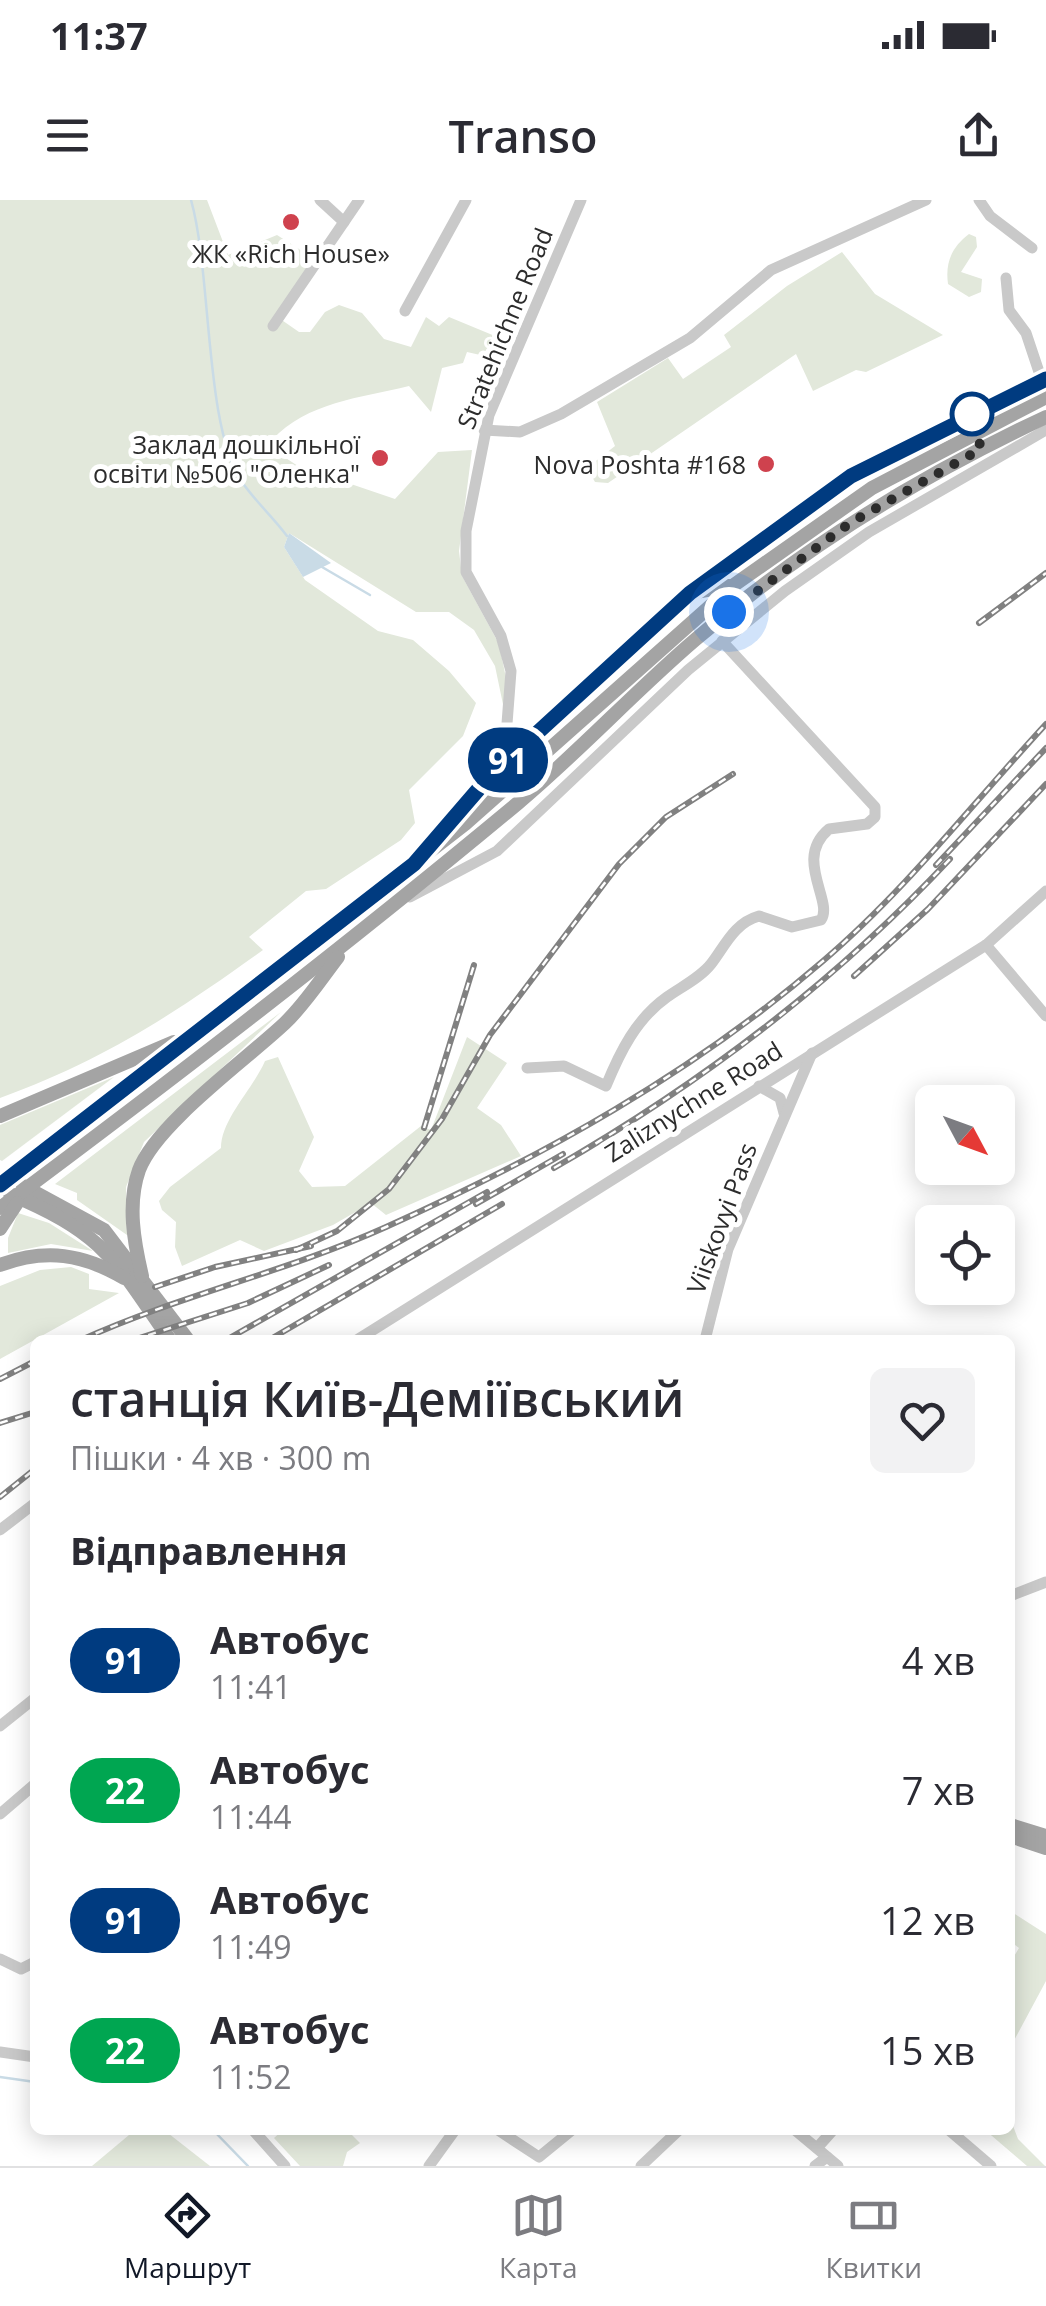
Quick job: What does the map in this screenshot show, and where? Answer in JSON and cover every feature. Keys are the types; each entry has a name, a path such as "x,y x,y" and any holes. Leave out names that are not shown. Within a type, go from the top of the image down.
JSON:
{"main road":[{"path":"167,1335 104,1230 0,1182 414,864 519,778 734,584 872,488 1046,397"},
{"path":"0,1208 365,927 525,797 697,638 782,572 885,501 1046,417"},
{"path":"690,593 734,584"},
{"path":"136,1279 134,1201 144,1158 165,1132 295,1012 365,927"},
{"path":"0,1116 191,1035"},
{"path":"0,1229 7,1214 58,1165"},
{"path":"0,1265 54,1254 100,1263 136,1279 184,1335"},
{"path":"1015,1827 1046,1836"},
{"path":"1015,1838 1046,1848"}],"street":[{"path":"320,200 344,222"},
{"path":"273,326 359,200"},
{"path":"405,311 466,200"},
{"name":"Stratehichne Road","path":"504,763 511,671 501,636 464,564 484,430 581,200"},
{"path":"484,430 520,432 561,414 690,338 770,270 926,200"},
{"path":"979,200 990,216 1032,248"},
{"path":"414,864 464,802 690,593 851,476 1044,380 1026,333 1009,310 1006,278"},
{"path":"392,905 479,865 497,851 722,641 869,532 1046,430"},
{"path":"527,1068 564,1066 606,1086 624,1044 651,1010 709,967 722,944 743,924 759,916 792,927 821,920 826,907 814,869 819,840 829,829 866,824 876,816 875,807 722,641"},
{"name":"Zaliznychne Road","path":"365,1335 986,945 1046,892"},
{"path":"986,945 1046,1016"},
{"name":"Viiskovyi Pass","path":"706,1335 728,1250 812,1053"},
{"path":"760,1086 780,1098 784,1114"},
{"path":"0,1530 30,1507"},
{"path":"1015,1594 1043,1581"},
{"path":"0,1726 30,1702"},
{"path":"0,1814 30,1788"},
{"path":"0,1958 22,1969 30,1965"},
{"path":"0,2052 30,2057"},
{"path":"257,2135 285,2166"},
{"path":"429,2166 451,2135"},
{"path":"506,2135 539,2157 566,2135"},
{"path":"641,2166 674,2135"},
{"path":"801,2135 838,2166"},
{"path":"815,2166 830,2135"},
{"path":"956,2135 990,2166"}],"shaded area":[{"path":"0,200 207,200 228,255 277,235 313,258 276,316 299,332 310,332 325,312 339,305 362,313 384,339 411,347 426,317 439,326 449,317 507,341 498,359 467,352 463,363 442,368 431,412 409,386 318,409 272,440 272,449 298,466 395,499 438,452 472,450 459,551 462,576 499,644 506,678 505,714 495,666 474,630 449,612 416,612 289,533 284,547 305,580 378,631 413,640 449,671 476,703 463,736 409,790 415,823 401,840 326,889 306,891 249,937 263,950 137,1034 72,1068 0,1098"},
{"path":"969,234 976,237 977,247 961,272 982,279 981,292 969,297 948,284 947,276 951,256"},
{"path":"842,252 875,294 943,335 866,372 856,370 813,391 796,354 608,483 595,482 587,468 615,446 597,402 668,358 683,379 731,347 724,335 787,286"},
{"path":"281,1012 144,1142 126,1187 127,1235 77,1200 77,1193 55,1184"},
{"path":"467,1037 507,1063 477,1108 501,1125 521,1156 386,1215 371,1203 333,1225 264,1251 240,1240 182,1266 175,1247 176,1222 162,1210 159,1201 170,1187 221,1148 226,1126 265,1061 278,1057 314,1137 299,1171 312,1187 345,1186 421,1126 431,1130"},
{"path":"114,1077 2,1161 0,1160 0,1125"},
{"path":"18,1213 49,1223 93,1251 51,1244 8,1253 8,1238"},
{"path":"71,1267 89,1274 89,1289 119,1293 43,1335 30,1335 30,1342 0,1359 0,1286 40,1270"},
{"path":"1015,1914 1046,1934 1046,1981 1015,2039 1015,1955 1019,1948 1015,1945"},
{"path":"1015,2131 1045,2166 1027,2166 991,2135 1015,2135"},
{"path":"129,2135 170,2135 210,2166 92,2166"},
{"path":"352,2135 360,2143 347,2152 343,2166 300,2166 274,2138"}],"water":[{"path":"289,533 331,563 303,577 284,547"}],"waterway":[{"path":"191,200 198,231 215,388 230,457 242,482 287,536"},
{"path":"322,567 370,595"},
{"path":"0,2077 30,2081"},
{"path":"218,2135 248,2166"}],"railway":[{"path":"979,623 1046,573"},
{"path":"93,1335 386,1227 559,1142 669,1076 773,1002 853,934 1046,724"},
{"path":"936,865 1046,748"},
{"path":"296,1250 337,1231 389,1189 442,1119 490,1035 619,864 666,817 733,774"},
{"path":"854,976 928,909 1046,784"},
{"path":"554,1168 662,1101 764,1028 860,948 950,859"},
{"path":"424,1128 474,965"},
{"path":"476,1204 563,1154"},
{"path":"235,1335 487,1192"},
{"path":"278,1335 502,1204"},
{"path":"155,1287 215,1267 311,1246"},
{"path":"149,1335 248,1303 329,1265"},
{"path":"0,1379 30,1364"},
{"path":"0,1423 30,1414"},
{"path":"0,1497 30,1473"}],"bus line":[{"name":"91","path":"0,1185 414,864 489,777 690,593 851,476 1046,379"}],"place":[{"name":"ЖК «Rich House»","path":"291,222"},
{"name":"Заклад дошкільної освіти №506 \"Оленка\"","path":"380,458"},
{"name":"Nova Poshta #168","path":"766,464"}],"route":[{"path":"729,612 850,523 981,449 972,414"}]}
